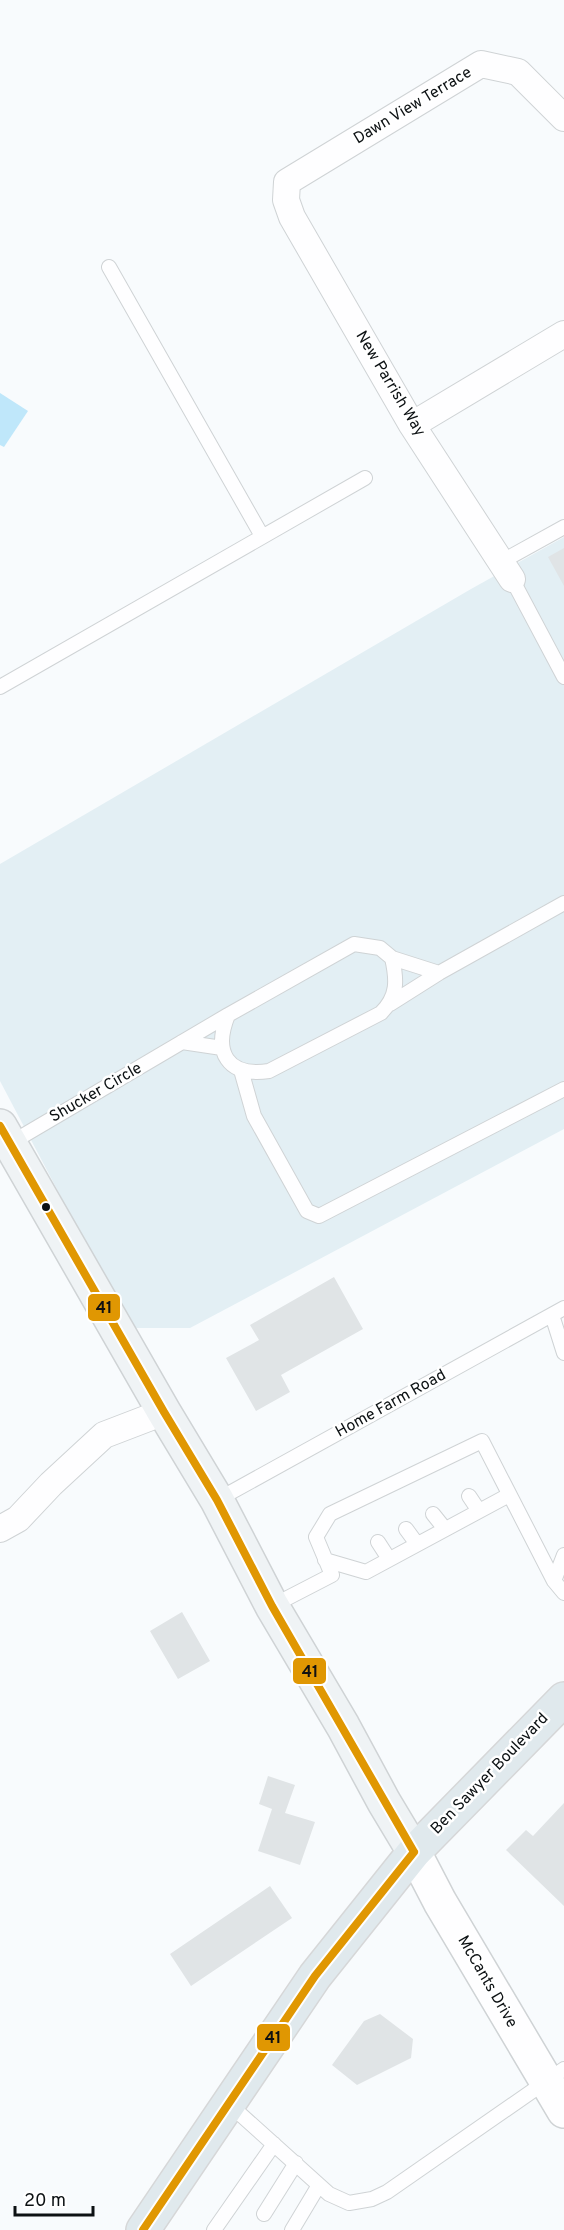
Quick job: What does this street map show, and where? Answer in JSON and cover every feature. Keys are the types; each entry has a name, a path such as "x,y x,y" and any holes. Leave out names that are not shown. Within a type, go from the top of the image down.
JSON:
{"main road":[{"path":"3,1140 217,1500 272,1606 414,1852"},
{"name":"Ben Sawyer Boulevard","path":"143,2230 315,1976 414,1852 564,1699"}],"street":[{"name":"Dawn View Terrace","path":"287,182 481,64 518,72 564,118"},
{"name":"New Parrish Way","path":"287,182 286,200 292,217 412,425 507,570"},
{"path":"412,425 564,334"},
{"path":"0,1529 18,1519 51,1484 104,1435 164,1412"},
{"name":"McCants Drive","path":"414,1852 440,1902 555,2076 564,2111"}],"lane":[{"path":"110,267 262,536"},
{"path":"0,687 365,478"},
{"path":"564,527 507,570 564,677"},
{"path":"228,1015 221,1037 222,1048 227,1059 241,1070 254,1073 268,1071 381,1013 390,1004 439,973 564,903"},
{"name":"Shucker Circle","path":"3,1140 354,944 380,948 392,958 439,973"},
{"path":"390,1004 396,991 396,973 392,958"},
{"path":"182,1042 222,1048"},
{"path":"241,1070 254,1116 307,1211 320,1216 564,1089"},
{"path":"558,1312 564,1353"},
{"name":"Home Farm Road","path":"217,1500 558,1312"},
{"path":"272,1606 332,1575 316,1537 330,1514 356,1501 386,1495 451,1463 482,1441 554,1581 564,1593"},
{"path":"326,1560 366,1572 509,1495"},
{"path":"469,1496 479,1511"},
{"path":"356,1501 363,1514"},
{"path":"433,1514 445,1529"},
{"path":"406,1529 417,1545"},
{"path":"378,1542 390,1559"},
{"path":"554,1581 564,1555"},
{"path":"229,2104 329,2194 349,2203 372,2199 387,2192 555,2076"},
{"path":"214,2230 274,2144"},
{"path":"264,2214 296,2163"},
{"path":"292,2230 319,2184"}],"shaded area":[{"path":"0,393 28,411 4,447 0,445"},
{"path":"564,537 564,1129 190,1328 130,1328 0,1081 0,864"}],"building":[{"path":"564,548 564,586 548,557"},
{"path":"334,1277 363,1329 281,1375 290,1392 256,1411 226,1358 259,1340 250,1325"},
{"path":"182,1612 210,1661 178,1679 150,1631"},
{"path":"268,1776 295,1785 285,1813 315,1822 300,1865 258,1851 272,1809 259,1804"},
{"path":"564,1803 564,1906 506,1850 526,1830 533,1836"},
{"path":"270,1886 292,1918 191,1986 170,1954"},
{"path":"380,2014 413,2039 411,2058 357,2085 332,2065 364,2021"}],"transit line":[{"name":"41","path":"0,1126 217,1500 272,1606 414,1852"},
{"name":"41","path":"143,2230 315,1976 414,1852"}]}
